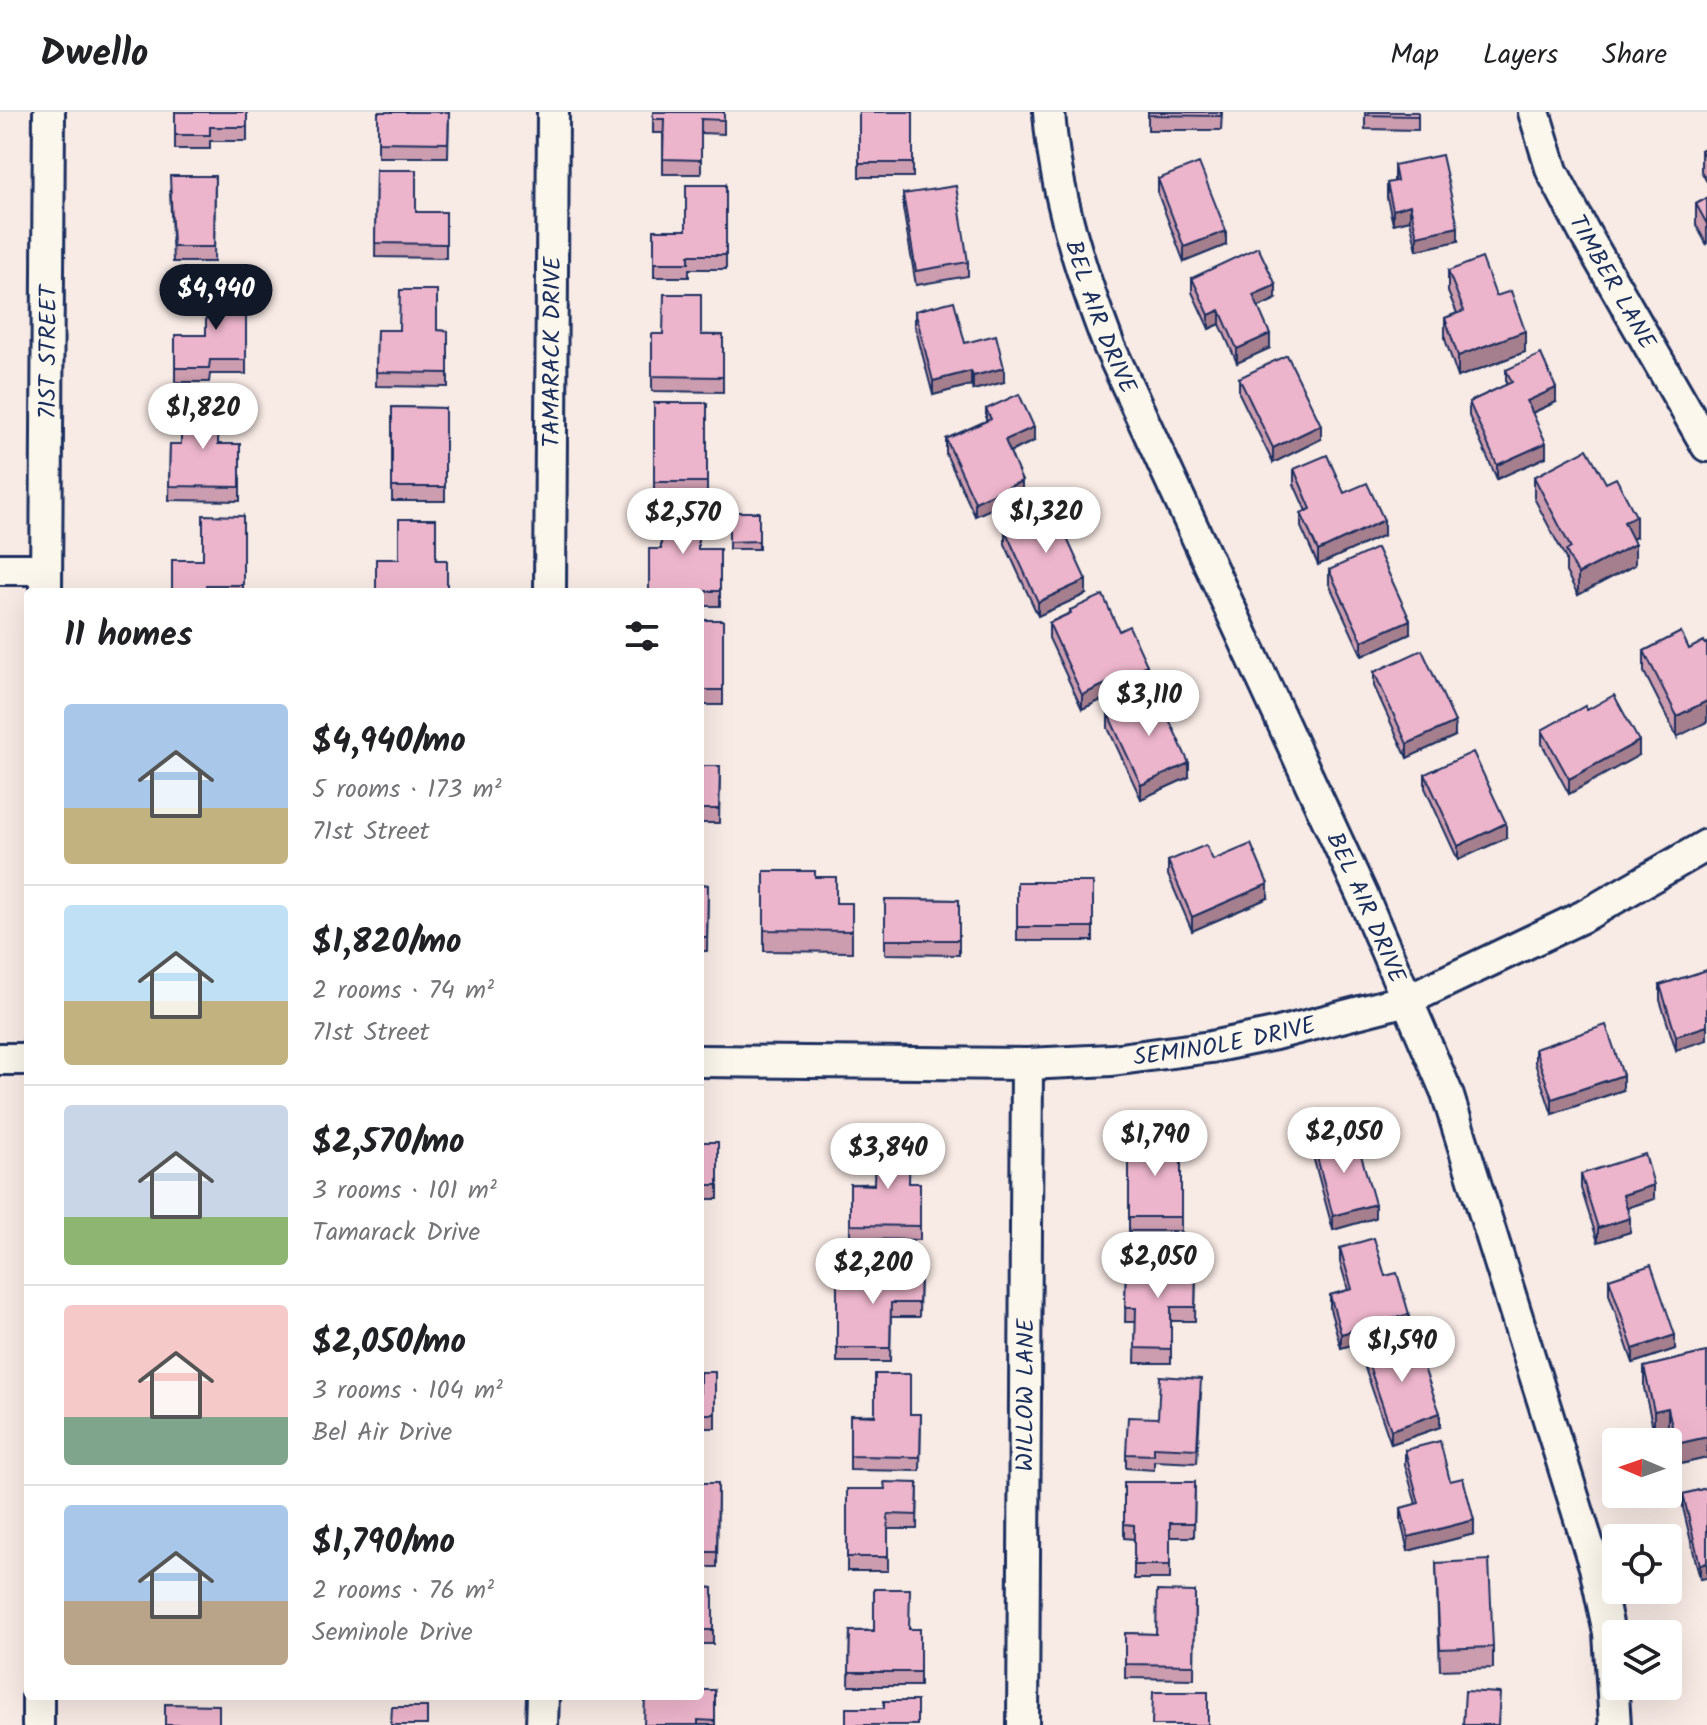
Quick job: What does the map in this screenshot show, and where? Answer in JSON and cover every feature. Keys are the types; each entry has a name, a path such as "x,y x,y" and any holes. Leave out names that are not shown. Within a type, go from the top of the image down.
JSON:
{"street":[{"name":"71ST STREET","path":"46,581 49,112"},
{"name":"TAMARACK DRIVE","path":"550,588 553,112"},
{"name":"BEL AIR DRIVE","path":"1049,112 1063,207 1083,277 1109,346 1357,883 1447,1093 1595,1567 1609,1633 1615,1725"},
{"name":"TIMBER LANE","path":"1534,112 1552,171 1707,446"},
{"path":"0,569 46,581"},
{"name":"SEMINOLE DRIVE","path":"704,1061 1027,1064 1112,1060 1211,1047 1407,1000 1537,940 1707,845"},
{"path":"0,1059 24,1059"},
{"name":"WILLOW LANE","path":"1023,1725 1027,1064"},
{"path":"38,1700 38,1725"},
{"path":"542,1725 543,1700"}],"building":[{"path":"175,112 247,112 247,127 210,127 210,135 175,135"},
{"path":"378,112 449,112 448,143 378,142"},
{"path":"653,112 724,112 724,120 701,119 701,160 663,159 664,119 653,119"},
{"path":"859,112 913,112 913,163 859,163"},
{"path":"1148,112 1221,112 1221,116 1148,115"},
{"path":"1365,112 1418,112 1418,116 1365,115"},
{"path":"1707,147 1707,161 1701,150"},
{"path":"1442,155 1458,227 1417,236 1410,205 1393,210 1387,183 1397,181 1394,165"},
{"path":"1199,163 1226,231 1184,247 1158,179"},
{"path":"376,170 416,170 416,212 446,212 446,244 375,243"},
{"path":"170,176 215,176 214,247 173,247"},
{"path":"686,185 726,185 726,255 689,255 689,263 654,263 654,230 686,230"},
{"path":"956,186 968,262 916,271 903,194"},
{"path":"1707,198 1707,224 1696,204"},
{"path":"1258,247 1276,285 1253,295 1270,334 1237,349 1220,310 1209,315 1192,278"},
{"path":"1482,258 1496,296 1511,291 1525,331 1458,356 1445,318 1464,311 1448,271"},
{"path":"206,290 246,290 246,360 210,360 209,368 175,368 175,335 206,335"},
{"path":"400,290 437,290 437,330 448,331 448,373 376,372 377,330 399,330"},
{"path":"664,294 701,294 701,335 723,335 723,377 652,376 652,334 663,334"},
{"path":"954,301 965,343 996,335 1004,368 973,376 971,371 933,381 915,311"},
{"path":"1541,354 1556,388 1527,401 1546,443 1497,465 1469,402 1512,382 1506,370"},
{"path":"1287,355 1321,425 1273,448 1239,378"},
{"path":"1019,394 1034,427 1005,440 1022,481 975,502 946,439 991,419 986,409"},
{"path":"181,403 219,404 218,444 240,444 240,487 169,486 170,444 181,444"},
{"path":"654,403 707,403 707,482 654,482"},
{"path":"392,407 445,408 445,487 392,487"},
{"path":"1587,449 1606,483 1616,478 1636,516 1624,522 1635,544 1578,574 1566,551 1571,548 1534,477"},
{"path":"1327,455 1344,493 1367,483 1384,520 1318,551 1301,513 1311,509 1294,469"},
{"path":"661,508 698,508 698,549 720,549 720,591 649,588 649,549 661,549"},
{"path":"1053,508 1086,580 1038,602 1005,530"},
{"path":"729,512 759,512 759,541 729,542"},
{"path":"203,515 243,516 243,585 172,588 172,560 203,560"},
{"path":"399,519 436,519 436,560 447,560 447,588 376,588 376,559 399,559"},
{"path":"1377,548 1410,620 1362,641 1329,570"},
{"path":"1103,595 1119,631 1129,626 1147,665 1082,695 1049,623"},
{"path":"704,620 723,620 723,690 704,690"},
{"path":"1681,632 1689,649 1704,641 1707,643 1707,701 1677,716 1644,651"},
{"path":"1422,650 1455,722 1407,744 1374,672"},
{"path":"1156,691 1189,763 1141,785 1108,714"},
{"path":"1614,695 1639,741 1569,779 1542,730 1585,706 1587,710"},
{"path":"1473,752 1506,823 1458,846 1425,774"},
{"path":"704,766 720,766 719,809 704,809"},
{"path":"1251,844 1268,884 1192,917 1168,861 1206,845 1213,860"},
{"path":"764,871 815,871 815,877 836,877 836,903 852,903 852,931 764,930"},
{"path":"1017,882 1093,882 1093,927 1017,927"},
{"path":"704,884 708,885 707,937 704,937"},
{"path":"885,899 959,900 959,940 885,940"},
{"path":"1707,970 1707,1026 1676,1036 1660,985"},
{"path":"1606,1025 1623,1075 1552,1099 1535,1049"},
{"path":"1355,1134 1375,1204 1333,1216 1314,1146"},
{"path":"1129,1140 1181,1140 1181,1217 1129,1217"},
{"path":"704,1142 718,1142 718,1185 704,1185"},
{"path":"875,1143 910,1143 909,1183 920,1183 920,1226 850,1225 850,1184 874,1185"},
{"path":"1645,1154 1654,1185 1623,1195 1630,1218 1598,1228 1581,1174"},
{"path":"1374,1238 1385,1276 1397,1273 1409,1314 1341,1334 1330,1295 1352,1289 1340,1248"},
{"path":"1126,1265 1196,1266 1195,1307 1171,1307 1171,1349 1135,1348 1136,1308 1125,1308"},
{"path":"1651,1265 1675,1335 1633,1349 1609,1279"},
{"path":"884,1266 920,1266 919,1303 891,1303 890,1348 837,1348 837,1279 884,1280"},
{"path":"1413,1337 1440,1413 1391,1430 1365,1354"},
{"path":"1707,1352 1707,1437 1682,1443 1682,1428 1672,1428 1668,1408 1654,1411 1644,1367"},
{"path":"704,1372 715,1372 715,1414 704,1414"},
{"path":"875,1374 910,1374 910,1414 921,1414 920,1457 850,1456 850,1415 875,1416"},
{"path":"1160,1376 1201,1379 1197,1449 1154,1447 1154,1455 1126,1454 1128,1417 1158,1418"},
{"path":"1440,1441 1450,1481 1463,1478 1474,1520 1408,1537 1401,1508 1419,1503 1405,1450"},
{"path":"884,1482 918,1483 917,1515 888,1514 888,1557 847,1557 847,1489 885,1489"},
{"path":"1124,1482 1195,1482 1194,1523 1170,1523 1170,1565 1134,1565 1134,1525 1124,1524"},
{"path":"704,1483 718,1483 717,1552 704,1552"},
{"path":"1707,1488 1707,1563 1700,1565 1683,1494"},
{"path":"1489,1560 1493,1647 1440,1649 1436,1563"},
{"path":"704,1587 713,1588 713,1630 704,1630"},
{"path":"874,1589 910,1589 909,1629 920,1629 920,1672 849,1672 850,1631 874,1631"},
{"path":"1157,1591 1195,1592 1194,1665 1125,1664 1125,1633 1156,1634"},
{"path":"704,1690 715,1690 715,1721 698,1720 698,1725 644,1725 645,1700 704,1700"},
{"path":"1465,1691 1500,1693 1498,1725 1463,1725"},
{"path":"1153,1692 1208,1692 1208,1725 1152,1725"},
{"path":"884,1701 917,1701 917,1725 846,1725 846,1708 884,1708"},
{"path":"165,1704 219,1705 219,1725 165,1725"},
{"path":"392,1707 427,1707 427,1725 391,1725"}]}
